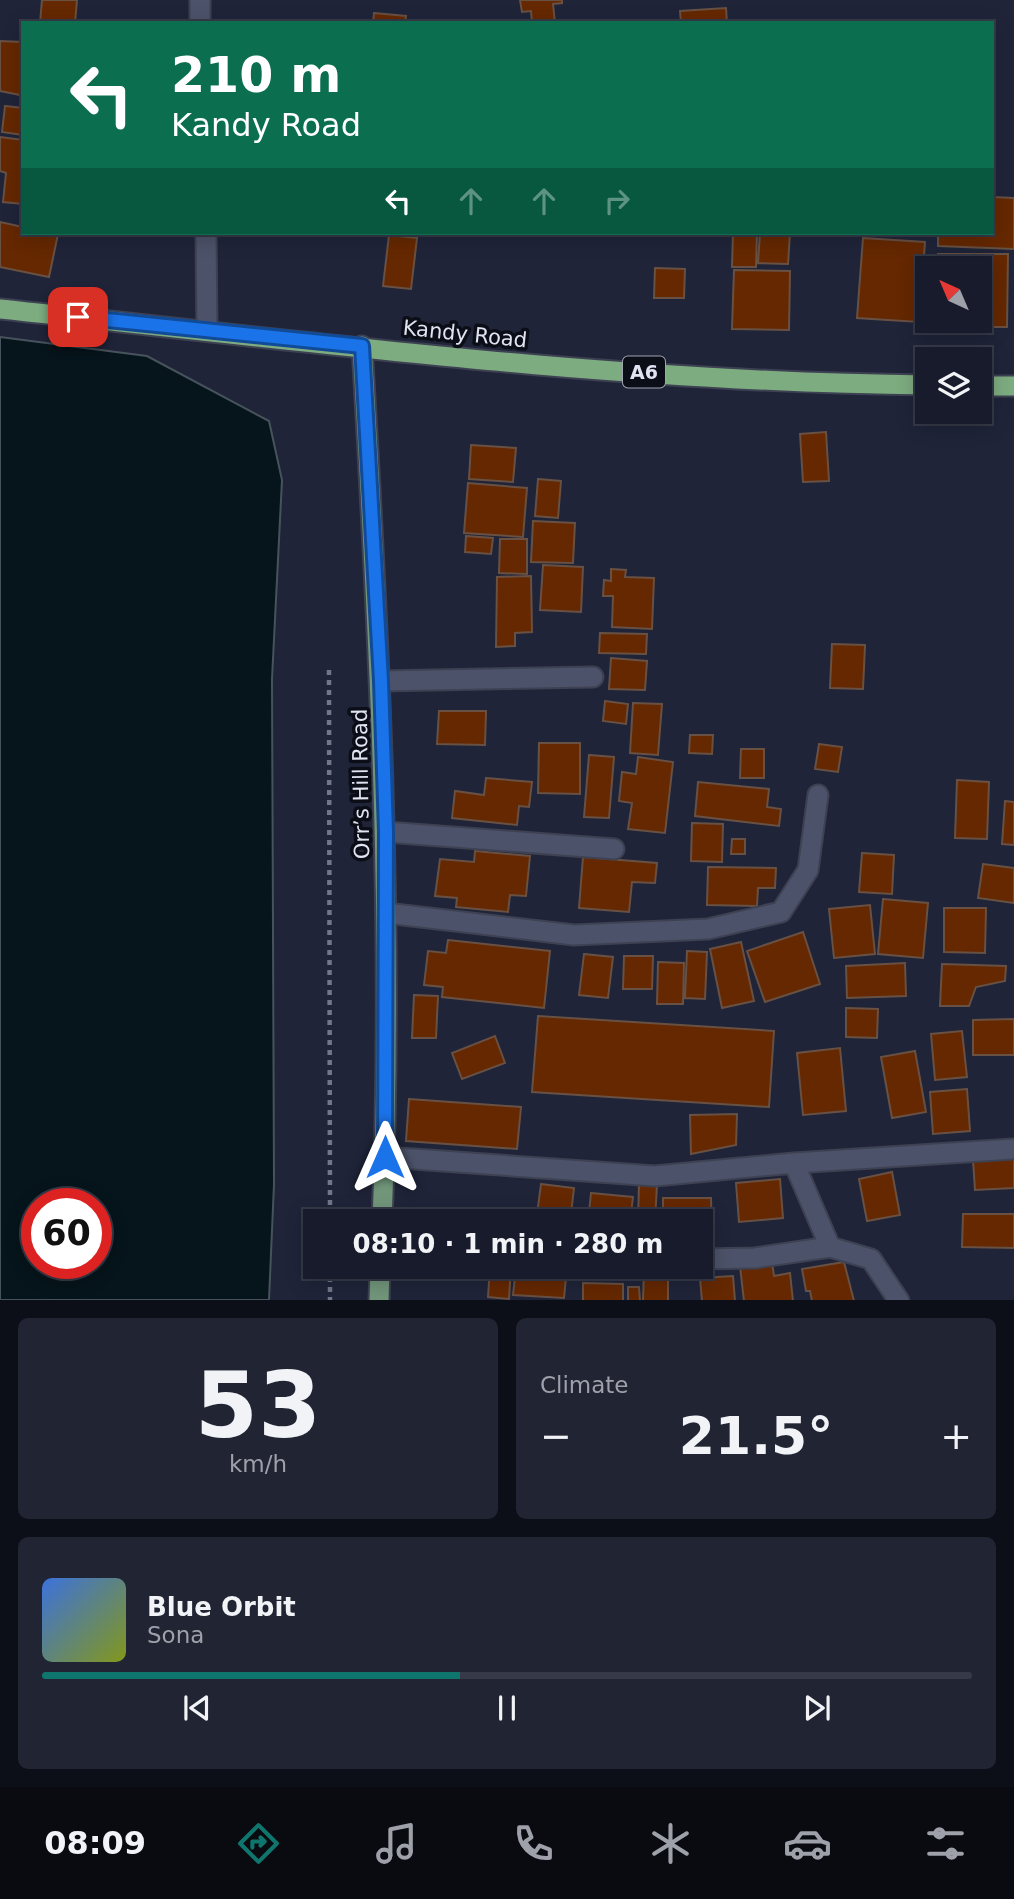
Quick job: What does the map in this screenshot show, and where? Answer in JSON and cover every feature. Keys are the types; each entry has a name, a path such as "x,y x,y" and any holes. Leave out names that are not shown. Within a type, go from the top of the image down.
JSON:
{"highway":[{"name":"Kandy Road","path":"0,309 631,371 831,384 915,385"},
{"path":"992,386 1014,386"}],"main road":[{"name":"Orr’s Hill Road","path":"362,346 381,681 386,832 383,1209"},
{"path":"379,1300 380,1279"}],"street":[{"path":"200,0 200,21"},
{"path":"206,235 207,331"},
{"path":"381,681 593,677"},
{"path":"386,913 574,935 708,929 781,912 808,870 818,795"},
{"path":"386,832 614,849"},
{"path":"385,1157 655,1176 794,1163 1014,1149"},
{"path":"794,1163 830,1247"},
{"path":"713,1259 755,1258 830,1247 871,1259 899,1300"}],"path":[{"path":"329,670 330,1209"},
{"path":"330,1279 330,1300"}],"shaded area":[{"path":"0,337 147,356 269,421 282,480 272,679 274,1184 269,1300 0,1300"}],"building":[{"path":"42,0 77,0 75,21 40,21"},
{"path":"520,0 562,0 562,3 553,4 555,21 532,21 531,11 522,12"},
{"path":"726,8 727,21 681,21 680,11"},
{"path":"374,13 406,16 405,21 373,21"},
{"path":"0,41 21,42 20,95 0,91"},
{"path":"5,106 21,108 21,135 2,132"},
{"path":"0,137 21,140 21,204 3,202 6,173 0,171"},
{"path":"994,197 1014,198 1014,249 938,246 938,235 994,235"},
{"path":"0,222 21,227 21,235 58,235 49,277 0,267"},
{"path":"389,235 417,238 411,289 383,286"},
{"path":"733,235 757,235 756,267 732,267"},
{"path":"760,235 790,235 788,264 758,263"},
{"path":"863,238 925,242 924,256 915,256 915,322 857,318"},
{"path":"1008,254 1007,327 992,327 992,256 938,256"},
{"path":"655,268 685,269 684,298 654,298"},
{"path":"734,270 790,271 789,330 732,329"},
{"path":"826,432 829,481 803,482 800,434"},
{"path":"471,445 516,448 513,482 469,479"},
{"path":"538,479 561,481 558,518 535,516"},
{"path":"468,483 527,488 523,537 464,533"},
{"path":"533,521 575,523 573,563 531,562"},
{"path":"466,536 493,538 491,554 465,552"},
{"path":"500,539 527,539 527,574 499,573"},
{"path":"543,565 583,567 581,612 540,610"},
{"path":"611,569 626,570 625,577 654,578 652,629 612,627 613,596 603,596 604,580 611,581"},
{"path":"531,576 532,632 515,633 515,646 496,647 497,577"},
{"path":"600,633 647,634 646,654 599,653"},
{"path":"832,644 865,645 863,689 830,688"},
{"path":"611,658 647,661 645,690 609,689"},
{"path":"605,701 628,704 626,724 603,721"},
{"path":"633,703 662,704 658,755 630,753"},
{"path":"439,711 486,711 485,745 437,744"},
{"path":"690,735 713,735 712,754 689,753"},
{"path":"539,743 580,743 580,794 538,793"},
{"path":"819,744 842,747 838,772 815,769"},
{"path":"741,749 764,749 764,778 740,778"},
{"path":"589,755 614,757 609,818 584,817"},
{"path":"638,757 673,762 665,833 628,829 632,803 619,801 622,772 636,774"},
{"path":"486,778 532,782 529,807 519,806 517,825 452,818 455,791 484,795"},
{"path":"957,780 989,782 987,839 955,838"},
{"path":"698,782 769,789 767,807 781,809 779,826 695,816"},
{"path":"1005,801 1014,802 1014,845 1002,844"},
{"path":"692,823 723,824 722,862 691,861"},
{"path":"732,839 745,839 745,854 731,854"},
{"path":"475,851 530,856 526,896 510,895 508,912 456,907 457,898 435,896 440,859 474,862"},
{"path":"862,853 894,855 892,894 859,892"},
{"path":"583,857 657,863 655,883 632,882 629,912 579,908"},
{"path":"983,864 1014,868 1014,903 978,898"},
{"path":"708,867 776,868 775,888 758,888 757,906 707,905"},
{"path":"883,899 928,903 923,958 878,954"},
{"path":"870,905 875,954 834,958 829,909"},
{"path":"944,908 986,908 985,953 944,952"},
{"path":"803,932 820,984 765,1002 747,951"},
{"path":"448,940 550,951 544,1008 442,997 443,987 424,985 428,951 446,953"},
{"path":"741,942 754,1001 722,1008 710,949"},
{"path":"687,951 707,952 705,999 685,998"},
{"path":"584,954 613,957 608,998 579,995"},
{"path":"624,956 653,956 652,989 623,989"},
{"path":"658,962 684,963 683,1004 657,1004"},
{"path":"905,963 906,996 847,998 846,966"},
{"path":"942,964 1006,966 1005,981 976,987 969,1006 940,1006"},
{"path":"414,995 438,996 436,1038 412,1038"},
{"path":"846,1008 878,1009 877,1038 846,1037"},
{"path":"538,1016 774,1031 769,1107 532,1092"},
{"path":"1014,1019 1014,1055 973,1055 973,1020"},
{"path":"962,1031 967,1077 935,1080 931,1034"},
{"path":"495,1036 505,1063 462,1079 452,1053"},
{"path":"840,1048 846,1111 803,1115 797,1053"},
{"path":"915,1051 926,1112 892,1118 881,1057"},
{"path":"967,1089 970,1131 933,1134 930,1092"},
{"path":"409,1099 521,1107 517,1149 406,1141"},
{"path":"737,1114 736,1145 691,1154 690,1115"},
{"path":"1014,1157 1014,1188 975,1190 973,1160"},
{"path":"892,1172 900,1215 867,1221 859,1179"},
{"path":"780,1179 783,1218 739,1222 736,1183"},
{"path":"639,1183 657,1184 656,1209 638,1209"},
{"path":"541,1184 574,1188 572,1209 538,1209"},
{"path":"591,1193 633,1197 632,1209 589,1209"},
{"path":"663,1198 711,1198 711,1209 663,1209"},
{"path":"963,1214 1014,1214 1014,1248 962,1247"},
{"path":"772,1262 774,1276 790,1273 793,1300 744,1300 740,1266"},
{"path":"844,1262 854,1300 812,1300 810,1291 806,1291 802,1269"},
{"path":"733,1276 735,1300 702,1300 700,1279"},
{"path":"489,1279 510,1279 509,1299 488,1297"},
{"path":"515,1279 566,1279 564,1298 513,1295"},
{"path":"644,1279 668,1279 668,1300 643,1300"},
{"path":"583,1283 623,1284 623,1300 583,1300"},
{"path":"628,1287 639,1287 640,1300 628,1300"}],"route":[{"path":"78,317 362,346 381,681 386,832 385,1157"}]}
